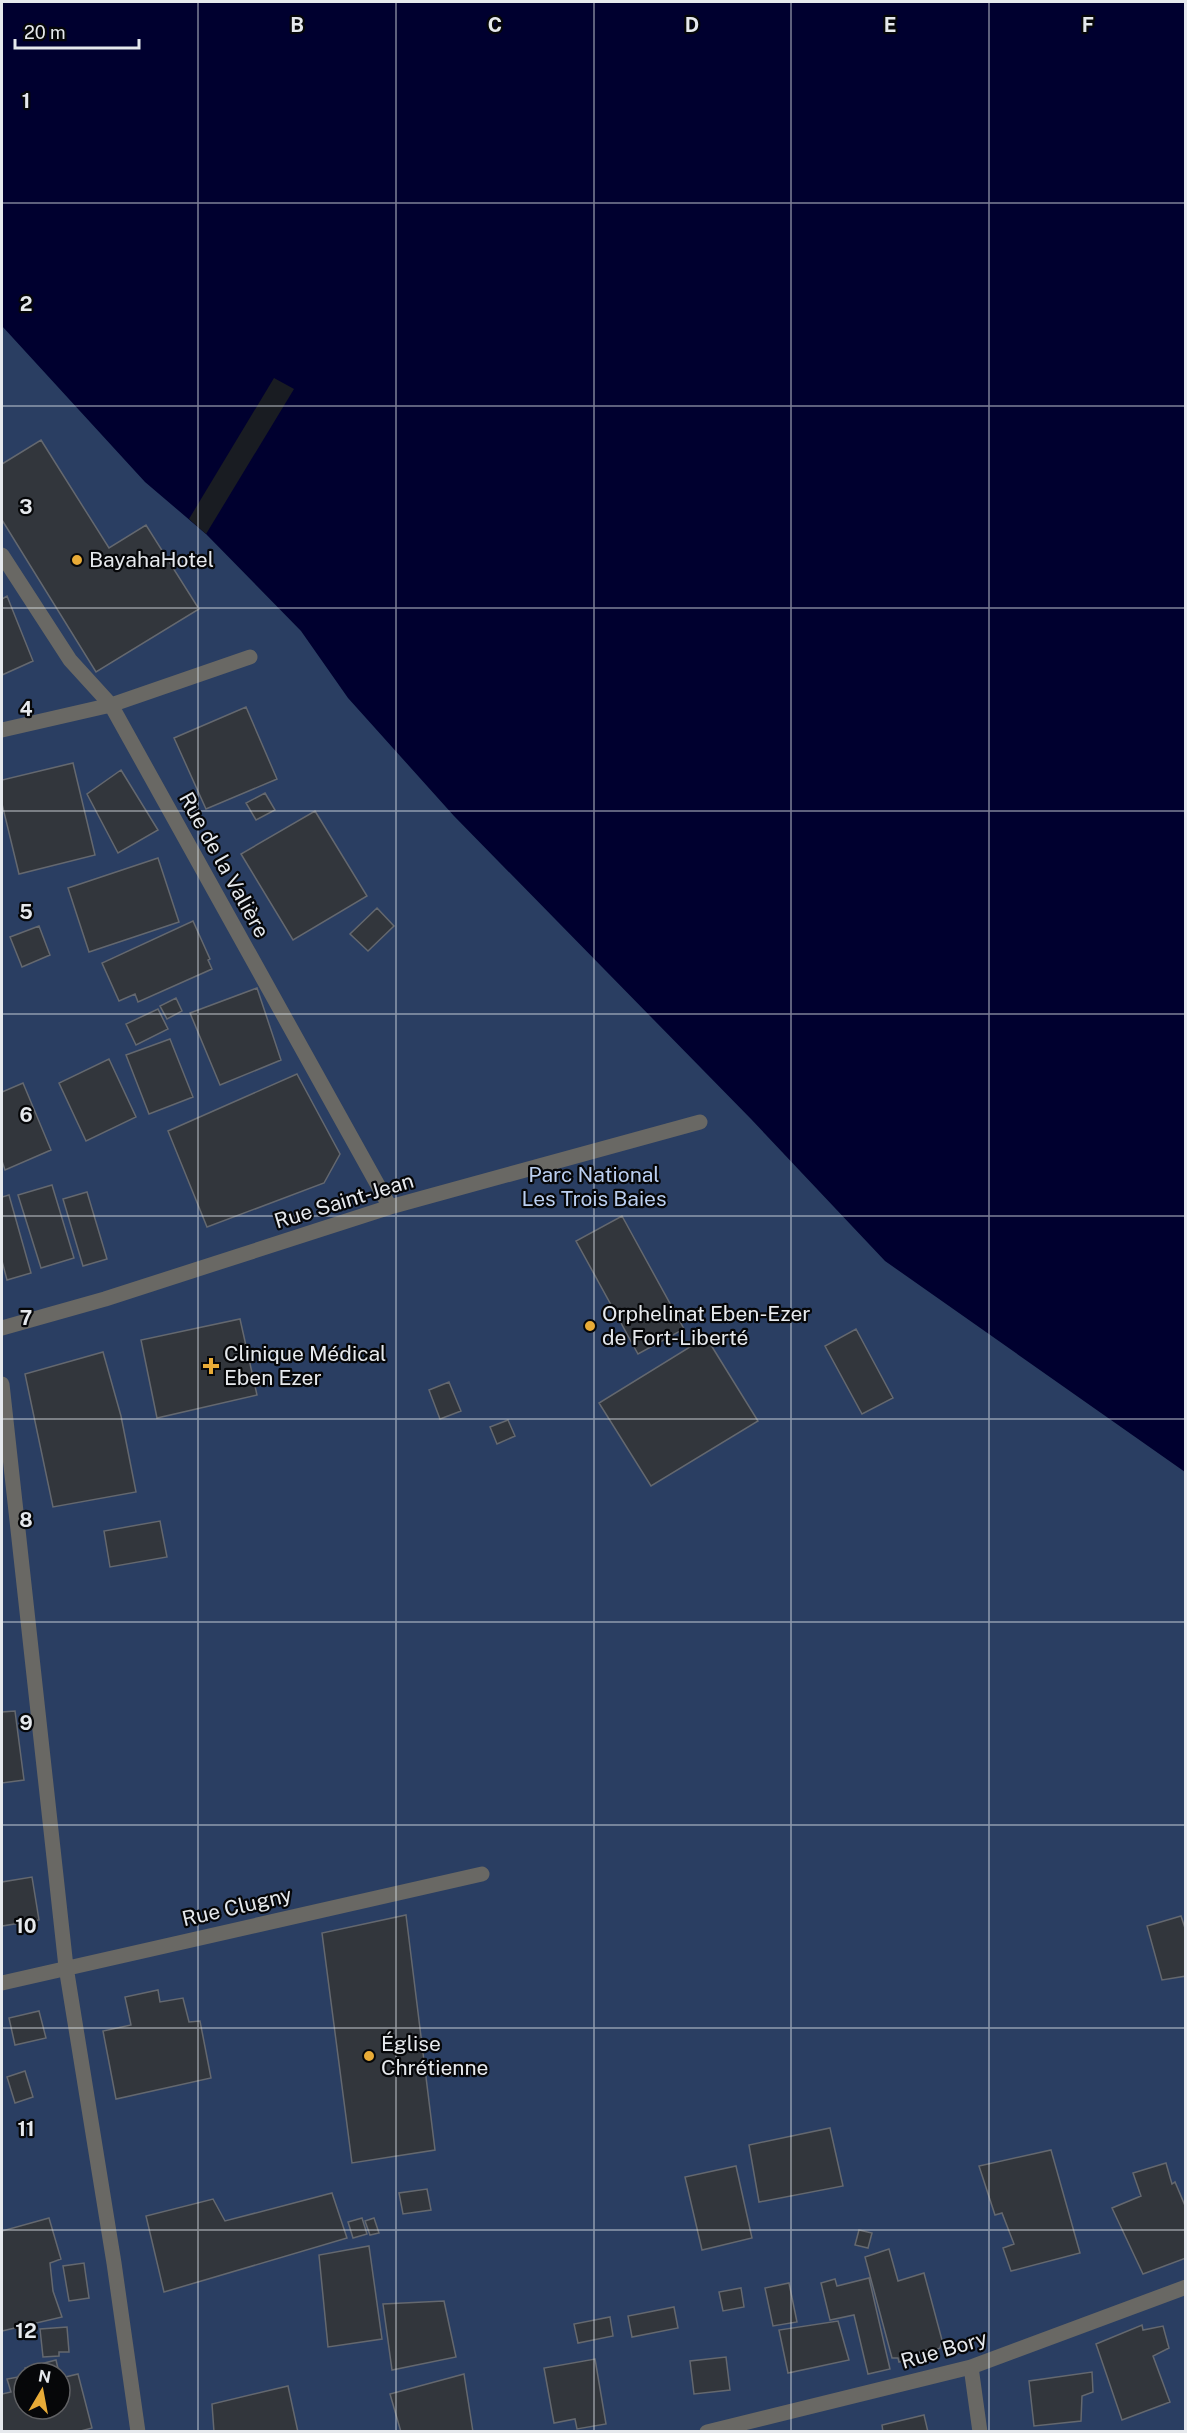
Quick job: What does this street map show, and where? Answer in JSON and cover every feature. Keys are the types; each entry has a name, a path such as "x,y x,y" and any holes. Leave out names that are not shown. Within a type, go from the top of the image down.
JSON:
{"street":[{"name":"Rue de la Valière","path":"2,555 70,660 111,705 390,1208"},
{"path":"2,730 111,705 250,657"},
{"name":"Rue Saint-Jean","path":"2,1328 105,1299 390,1208 700,1122"},
{"path":"2,1384 66,1967 114,2263 138,2432"},
{"name":"Rue Clugny","path":"2,1983 482,1874"},
{"name":"Rue Bory","path":"707,2432 971,2367 1185,2288"},
{"path":"971,2367 980,2432"}],"green space":[{"name":"Parc National Les Trois Baies","path":"2,2 1185,2 1185,2431 2,2432"}],"shaded area":[{"path":"2,2 1185,2 1185,1472 885,1261 751,1119 454,816 348,698 301,631 206,534 145,482 2,326"}],"pier":[{"path":"274,378 294,389 206,534 189,519"}],"building":[{"path":"41,440 109,548 146,525 199,609 96,672 2,520 2,464"},
{"path":"7,596 33,661 2,675 2,599"},
{"path":"246,707 277,779 206,809 174,738"},
{"path":"73,763 95,855 19,874 2,804 2,780"},
{"path":"121,770 158,830 118,853 87,794"},
{"path":"265,793 275,810 256,820 246,803"},
{"path":"315,811 367,896 293,940 241,854"},
{"path":"158,858 179,922 89,952 68,888"},
{"path":"377,908 394,926 368,951 350,934"},
{"path":"193,921 210,959 208,960 212,969 138,1002 135,994 119,1001 102,963"},
{"path":"39,926 50,955 22,967 10,937"},
{"path":"257,988 281,1060 220,1085 190,1013"},
{"path":"176,998 182,1011 167,1019 160,1006"},
{"path":"158,1009 168,1029 136,1045 126,1024"},
{"path":"170,1039 193,1097 149,1114 126,1055"},
{"path":"109,1059 136,1117 86,1141 59,1083"},
{"path":"297,1074 340,1154 324,1183 207,1227 168,1131"},
{"path":"23,1083 51,1150 5,1170 2,1161 2,1092"},
{"path":"52,1185 74,1258 41,1268 18,1195"},
{"path":"87,1192 107,1259 83,1266 63,1199"},
{"path":"9,1195 31,1273 7,1280 2,1261 2,1197"},
{"path":"622,1216 684,1329 638,1354 576,1241"},
{"path":"240,1319 257,1395 157,1418 141,1340"},
{"path":"856,1329 893,1398 862,1414 825,1346"},
{"path":"706,1337 758,1421 651,1486 599,1403"},
{"path":"103,1352 121,1416 136,1492 53,1507 25,1374"},
{"path":"449,1382 461,1411 440,1419 429,1390"},
{"path":"508,1420 515,1436 497,1444 490,1427"},
{"path":"160,1521 167,1557 110,1567 104,1531"},
{"path":"15,1711 24,1780 2,1783 2,1712"},
{"path":"32,1877 39,1920 2,1926 2,1882"},
{"path":"406,1915 435,2150 352,2163 322,1933"},
{"path":"1181,1916 1186,1931 1186,1976 1162,1980 1147,1926"},
{"path":"158,1990 160,2002 183,1998 189,2022 200,2021 211,2078 116,2099 103,2031 131,2025 125,1997"},
{"path":"39,2011 46,2038 15,2045 9,2018"},
{"path":"25,2071 33,2097 15,2103 7,2077"},
{"path":"830,2128 843,2186 759,2202 749,2145"},
{"path":"1051,2150 1080,2253 1011,2271 1003,2248 1014,2244 1002,2213 995,2215 979,2166"},
{"path":"1166,2163 1172,2184 1175,2182 1186,2208 1186,2258 1143,2274 1112,2208 1141,2196 1133,2173"},
{"path":"736,2166 752,2238 702,2250 685,2177"},
{"path":"427,2189 431,2210 403,2214 399,2193"},
{"path":"332,2193 347,2238 164,2292 146,2216 213,2199 225,2221"},
{"path":"49,2218 61,2259 50,2263 53,2291 62,2317 2,2331 2,2231"},
{"path":"362,2218 367,2234 353,2238 348,2222"},
{"path":"374,2218 379,2233 370,2235 365,2221"},
{"path":"859,2230 872,2233 868,2248 855,2245"},
{"path":"369,2246 382,2339 328,2347 319,2255"},
{"path":"889,2249 898,2281 924,2273 942,2340 940,2348 928,2354 926,2350 913,2355 914,2358 899,2362 898,2358 892,2358 865,2257"},
{"path":"84,2263 89,2298 69,2301 63,2266"},
{"path":"869,2278 890,2369 868,2374 854,2315 830,2320 821,2283 835,2279 837,2286"},
{"path":"789,2283 797,2322 773,2326 765,2288"},
{"path":"741,2288 744,2307 723,2311 719,2292"},
{"path":"444,2301 456,2357 392,2370 383,2304"},
{"path":"674,2307 678,2328 632,2337 628,2316"},
{"path":"610,2317 613,2336 578,2343 574,2324"},
{"path":"838,2321 849,2360 788,2373 779,2330"},
{"path":"1142,2325 1143,2330 1163,2326 1169,2348 1153,2356 1170,2402 1122,2420 1096,2344"},
{"path":"67,2327 69,2352 59,2352 59,2356 43,2357 40,2329"},
{"path":"726,2357 730,2390 694,2394 690,2361"},
{"path":"595,2359 606,2424 577,2429 575,2419 554,2423 544,2368"},
{"path":"1092,2372 1093,2392 1082,2396 1081,2421 1034,2426 1029,2381"},
{"path":"78,2374 92,2428 77,2432 2,2432 2,2394 11,2392 7,2379 12,2378 12,2421 72,2421 72,2375"},
{"path":"464,2374 473,2432 401,2432 390,2394"},
{"path":"288,2386 298,2432 214,2432 212,2404"},
{"path":"924,2415 928,2432 883,2432 882,2425"}],"place":[{"name":"BayahaHotel","path":"77,560"},
{"name":"Orphelinat Eben-Ezer de Fort-Liberté","path":"590,1326"},
{"name":"Clinique Médical Eben Ezer","path":"211,1366"},
{"name":"Église Chrétienne","path":"369,2056"}]}
